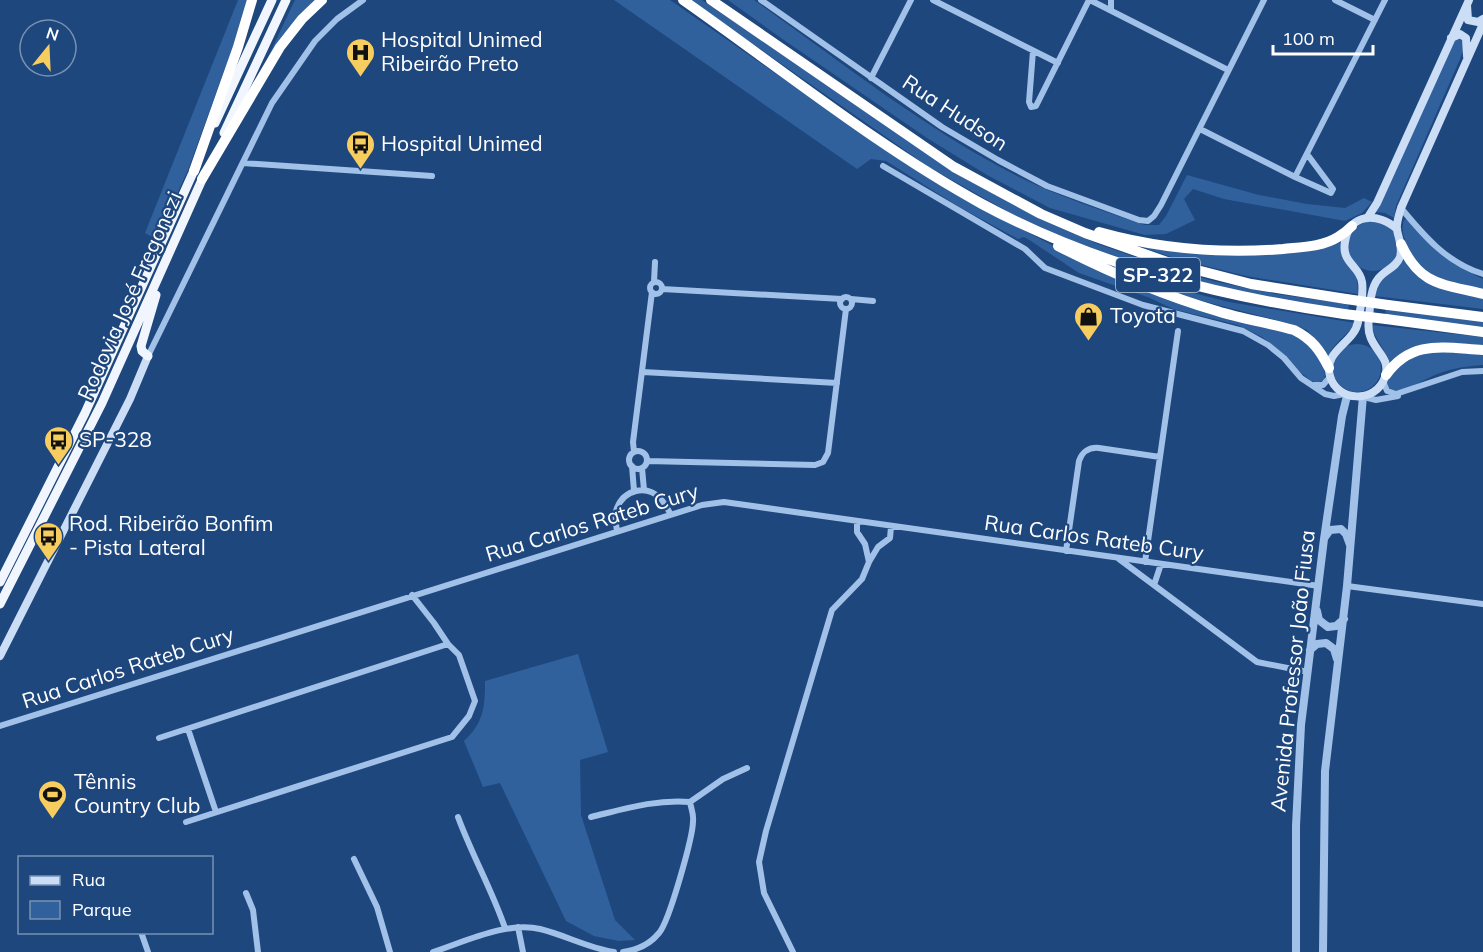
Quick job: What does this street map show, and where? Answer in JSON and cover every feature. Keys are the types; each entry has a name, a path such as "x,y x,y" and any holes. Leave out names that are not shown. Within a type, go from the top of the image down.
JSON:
{"highway":[{"path":"194,171 238,47 252,0"},
{"name":"Rodovia José Fregonezi","path":"0,582 85,413 272,0"},
{"name":"Rodovia José Fregonezi","path":"0,604 102,403 202,179 286,0"},
{"path":"202,179 280,47 302,19 322,0"},
{"name":"SP-322","path":"682,0 880,139 982,204 1070,244 1163,277 1250,298 1344,314 1483,332"},
{"name":"SP-322","path":"711,0 954,167 1041,214 1084,233 1170,263 1251,284 1483,317"},
{"path":"982,204 1097,266 1157,291 1218,312 1294,330 1304,335 1318,348 1330,372"},
{"path":"1041,214 1133,241 1215,252 1245,252 1321,244 1339,237 1352,226"},
{"path":"1401,244 1412,266 1426,277 1446,286 1483,294"},
{"path":"148,356 141,351 141,346 165,264"},
{"path":"1384,378 1395,362 1413,351 1434,348 1483,350"}],"main road":[{"path":"1468,1 1468,20 1483,22 1401,208 1397,229 1401,244 1398,261 1374,285 1368,325 1369,339 1384,358 1384,378 1372,392 1363,396 1346,395 1333,383 1330,372 1333,354 1353,335 1358,323 1362,281 1361,275 1345,256 1346,235 1352,226 1368,217 1377,203 1468,1"},
{"path":"1451,38 1460,34 1466,38 1467,59"},
{"path":"1368,217 1384,219 1397,229"},
{"path":"0,656 130,399 148,356"}],"street":[{"path":"148,356 272,104 307,51 337,19 363,0"},
{"name":"Rua Hudson","path":"761,0 942,127 998,160 1047,186 1139,220 1148,220 1154,216 1200,129"},
{"path":"871,78 912,0"},
{"path":"933,0 1058,63"},
{"path":"1033,51 1029,102 1031,107 1036,106 1089,0 1228,70"},
{"path":"1111,0 1112,10"},
{"path":"1264,0 1200,129 1331,193 1334,189 1307,154"},
{"path":"1335,0 1375,20"},
{"path":"1295,177 1385,0"},
{"path":"243,163 432,176"},
{"path":"883,166 1025,249 1046,268 1143,305 1232,328 1250,335 1278,353 1295,372 1325,394 1346,395"},
{"path":"1401,208 1425,236 1446,255 1483,274"},
{"path":"634,453 633,442 652,292 650,287 654,282 655,262"},
{"path":"654,282 660,284 662,289"},
{"path":"652,292 658,294 662,289"},
{"path":"662,289 842,299 848,297 873,301"},
{"path":"842,299 841,306 846,309"},
{"path":"647,461 815,465 823,462 828,453 846,309 852,305 851,299"},
{"path":"1145,562 1178,331"},
{"path":"1363,396 1376,400 1387,399 1462,372 1483,371"},
{"path":"643,372 837,383"},
{"path":"1308,383 1323,385 1330,372"},
{"path":"1384,378 1384,387 1390,393 1406,391"},
{"name":"Avenida Professor João Fiusa","path":"1296,952 1296,826 1301,725 1324,539 1346,395"},
{"name":"Avenida Professor João Fiusa","path":"1323,952 1325,771 1351,550 1363,396"},
{"path":"1066,551 1079,461 1084,452 1091,448 1099,448 1160,457"},
{"path":"633,491 630,459 634,453 639,451 644,453 647,461"},
{"path":"644,490 642,468 647,461"},
{"path":"632,466 642,468"},
{"path":"617,531 615,517 617,507 633,491 644,490 660,498 670,513"},
{"name":"Rua Carlos Rateb Cury","path":"0,726 670,513 724,502 1319,586"},
{"path":"857,522 857,532 865,544 869,562"},
{"path":"793,952 764,893 759,862 766,831 832,610 862,579 878,547 890,538 891,527"},
{"path":"1324,539 1330,530 1341,529 1346,534 1351,550"},
{"path":"865,544 878,547"},
{"path":"1118,558 1257,662 1308,672"},
{"path":"1154,585 1161,564"},
{"path":"1347,586 1483,604"},
{"path":"186,822 452,737 469,716 475,701 459,655 448,644 412,595"},
{"path":"1316,607 1319,620 1328,627 1336,626 1344,619"},
{"path":"1310,650 1317,644 1326,643 1334,649 1338,660"},
{"path":"159,738 448,644"},
{"path":"188,729 216,812"},
{"path":"591,817 652,802 690,802 723,779 747,768"},
{"path":"623,952 635,950 650,943 662,930 687,852 693,821 690,802"},
{"path":"458,817 466,839 494,895 505,928"},
{"path":"354,859 377,907 390,952"},
{"path":"246,893 253,910 258,952"},
{"path":"518,927 523,952"},
{"path":"433,952 505,928 518,927 538,928 614,952"},
{"path":"141,934 148,952"}],"green space":[{"path":"238,0 250,0 188,170 156,239 145,233"},
{"path":"295,0 314,0 268,61 267,59"},
{"path":"614,0 670,0 891,154 964,199 1071,255 1303,338 1320,359 1325,375 1324,380 1317,383 1311,381 1285,355 1262,337 1238,325 1173,309 1150,298 1079,273 1031,241 1024,237 1018,239 961,208 886,161 871,159 857,169"},
{"path":"690,0 702,0 960,176 1043,220 1098,244 1158,265 1213,281 1276,294 1349,304 1348,310 1275,300 1157,272 1067,239 1012,214 929,167"},
{"path":"728,0 754,0 884,94 951,139 1021,178 1145,225 1159,225 1187,175 1259,195 1307,204 1345,208 1364,198 1372,202 1362,213 1345,221 1224,199 1193,189 1184,199 1195,220 1166,234 1145,235 1050,208 987,175 927,138"},
{"path":"1461,38 1465,44 1460,59 1396,206 1394,218 1385,213 1376,212 1454,39"},
{"path":"1407,219 1450,260 1483,279 1483,290 1437,277 1418,264 1411,255 1403,235 1403,223"},
{"path":"1373,221 1382,223 1393,232 1398,246 1396,255 1387,266 1373,271 1364,269 1353,260 1348,246 1350,237 1359,226"},
{"path":"1341,240 1342,257 1357,278 1358,294 1246,276 1174,258 1139,246 1178,252"},
{"path":"1403,257 1411,269 1483,297 1483,309 1375,296 1380,281"},
{"path":"1106,265 1178,289 1229,302 1355,323 1328,357 1307,330 1295,325 1179,295"},
{"path":"1386,309 1483,321 1483,328 1385,315"},
{"path":"1371,325 1483,337 1483,347 1437,345 1389,364"},
{"path":"1352,344 1362,344 1377,354 1381,368 1380,377 1371,388 1362,392 1352,392 1337,382 1333,373 1333,363 1343,348"},
{"path":"1424,351 1483,353 1483,365 1451,370 1434,375 1409,388 1390,390 1386,383 1392,371"},
{"path":"578,654 608,752 580,760 581,815 615,920 635,940 619,941 594,936 566,921 500,783 483,787 464,741 476,727 482,714 485,681"}],"place":[{"name":"Hospital Unimed Ribeirão Preto","path":"360,78"},
{"name":"Hospital Unimed","path":"360,170"},
{"name":"Toyota","path":"1089,342"},
{"name":"SP-328","path":"58,466"},
{"name":"Rod. Ribeirão Bonfim - Pista Lateral","path":"48,562"},
{"name":"Tênnis Country Club","path":"53,820"}]}
